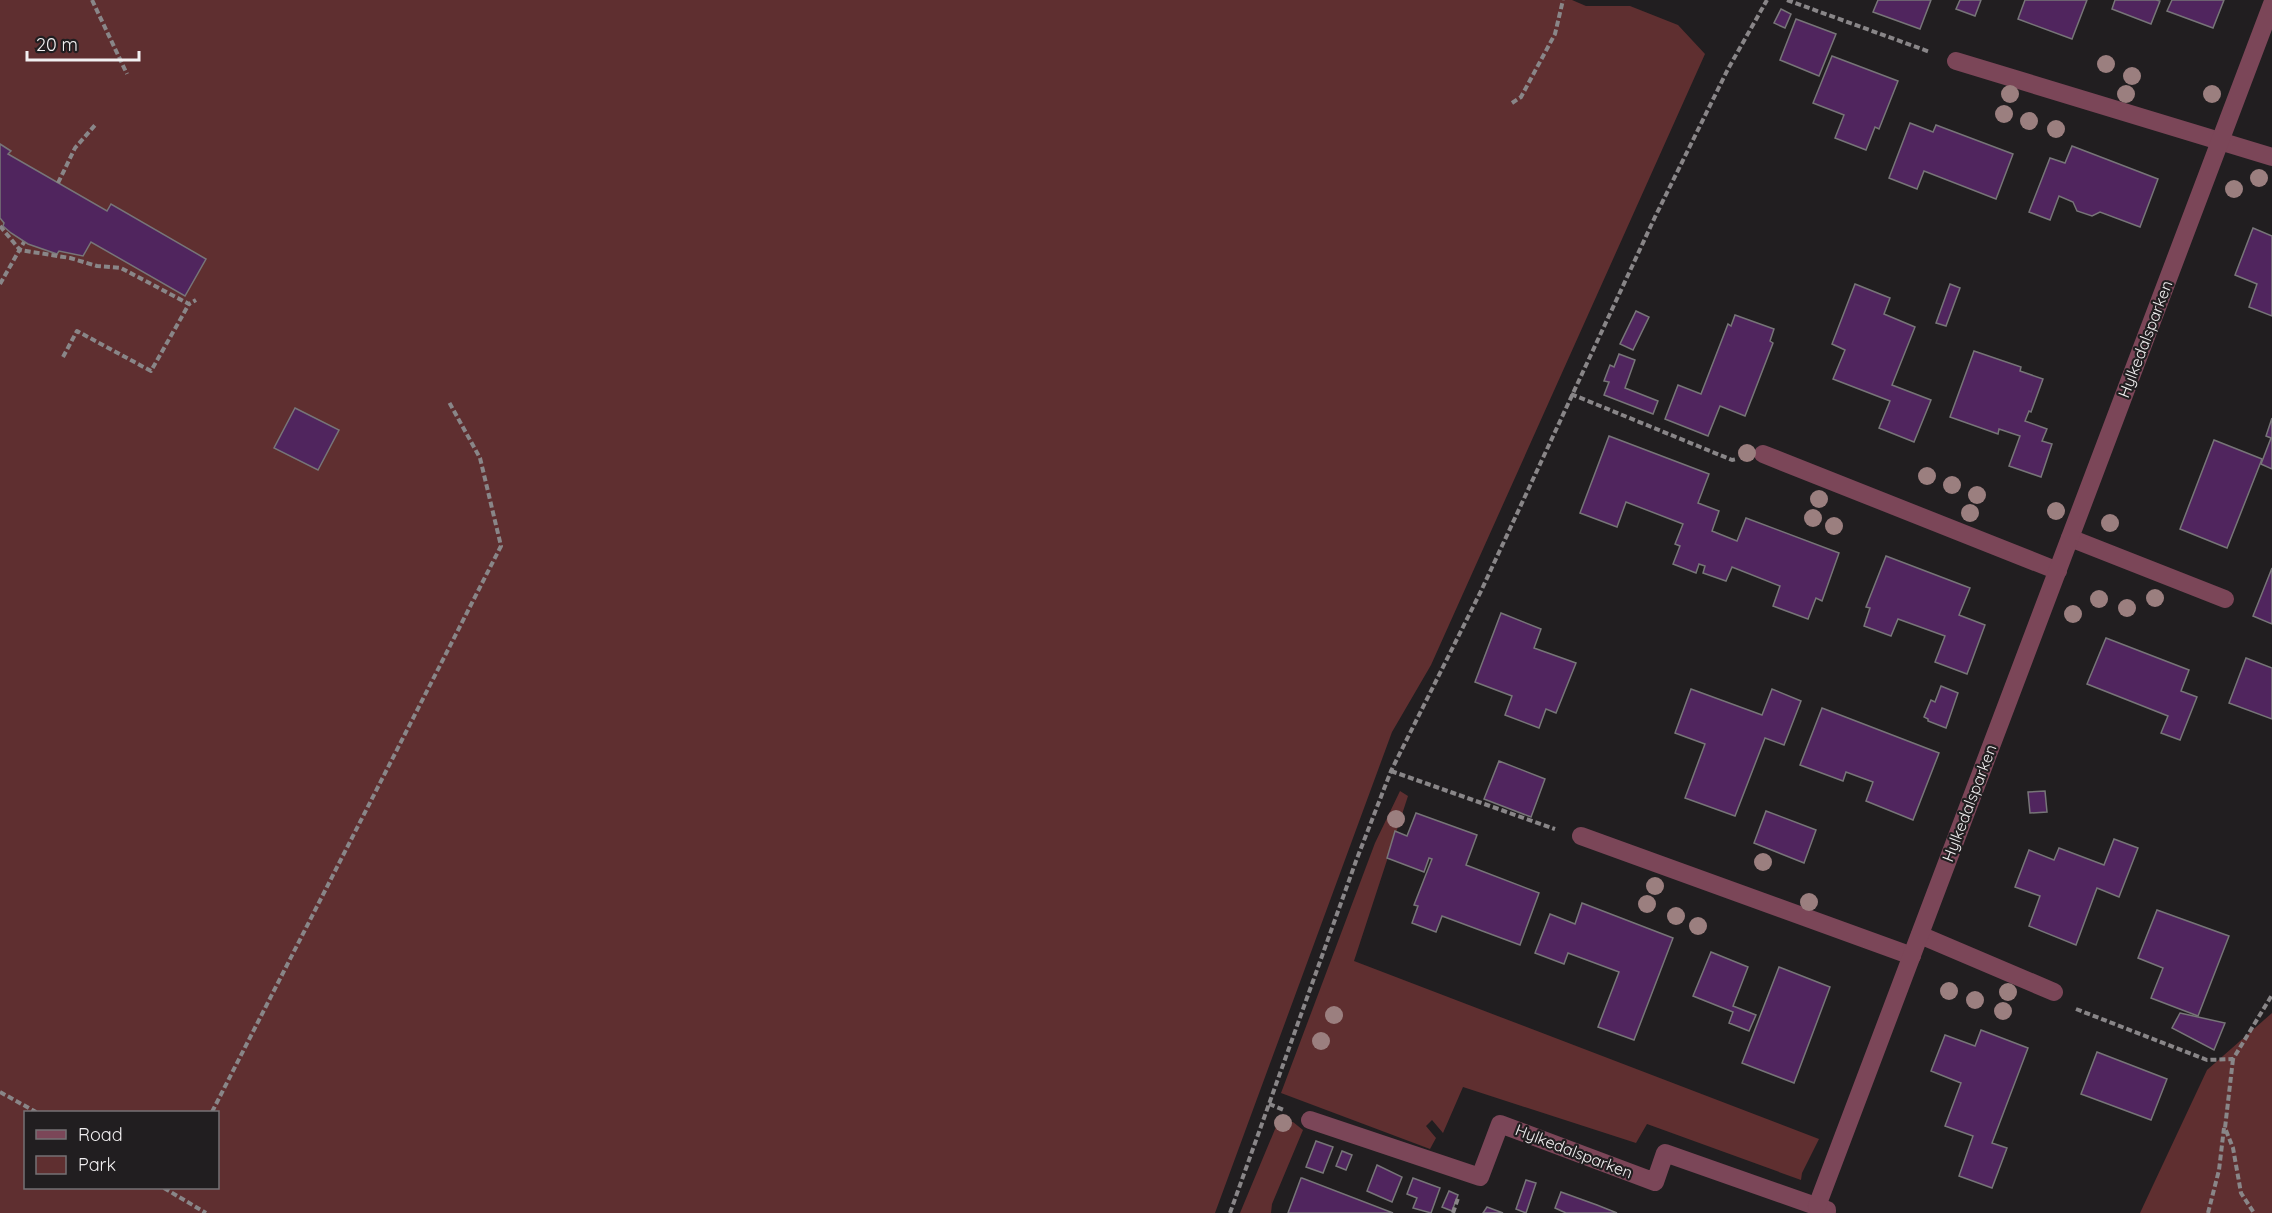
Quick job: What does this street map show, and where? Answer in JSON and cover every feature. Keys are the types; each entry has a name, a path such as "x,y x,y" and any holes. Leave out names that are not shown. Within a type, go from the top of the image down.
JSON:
{"street":[{"name":"Hylkedalsparken","path":"1310,1119 1480,1177 1500,1124 1655,1182 1665,1153 1822,1210 1920,934 2272,4"},
{"path":"1956,61 2272,157"},
{"path":"1763,454 2058,571"},
{"path":"2070,538 2225,599"},
{"path":"1581,836 1912,956"},
{"path":"1920,934 2054,992"}],"path":[{"path":"92,0 127,74"},
{"path":"1512,103 1521,97 1555,34 1563,0"},
{"path":"1230,1213 1356,861 1391,771 1481,591 1571,394 1728,69 1767,0"},
{"path":"1787,0 1956,61"},
{"path":"58,183 75,148 96,124"},
{"path":"0,226 20,250 70,258 97,266 121,268 189,304"},
{"path":"0,284 24,242"},
{"path":"63,357 76,331 151,371 189,304 196,300"},
{"path":"1571,394 1732,460 1763,454"},
{"path":"213,1111 501,546 480,458 449,402"},
{"path":"1391,771 1565,833 1581,836"},
{"path":"2054,992 2076,1010 2208,1060 2233,1059"},
{"path":"2208,1213 2219,1170 2233,1059 2272,995"},
{"path":"0,1092 33,1111"},
{"path":"2224,1128 2233,1148 2241,1193 2254,1213"},
{"path":"173,1190 206,1213"}],"green space":[{"path":"0,0 1572,0 1586,6 1630,6 1678,25 1705,54 1431,665 1392,732 1215,1213 0,1213"},
{"path":"1400,791 1408,796 1354,961 1819,1139 1802,1173 1801,1180 1647,1124 1636,1143 1463,1087 1443,1133 1432,1120 1426,1126 1436,1138 1430,1149 1281,1093 1375,843"},
{"path":"2272,1013 2272,1213 2140,1213 2207,1070"},
{"path":"1278,1122 1293,1122 1303,1130 1272,1204 1271,1213 1240,1213"}],"building":[{"path":"1878,0 1931,0 1920,29 1873,12"},
{"path":"1960,0 1981,0 1975,16 1956,9"},
{"path":"2025,0 2087,0 2072,39 2018,19"},
{"path":"2115,0 2160,1 2151,24 2112,9"},
{"path":"2172,0 2224,0 2213,28 2167,11"},
{"path":"1781,9 1791,14 1785,28 1774,23"},
{"path":"1796,19 1836,34 1819,76 1780,60"},
{"path":"1832,56 1898,81 1879,129 1875,127 1866,150 1835,138 1844,115 1813,103"},
{"path":"1910,123 1933,132 1936,125 2013,154 1996,199 1924,171 1917,189 1889,178"},
{"path":"0,144 11,151 8,154 107,211 111,204 206,259 185,296 91,242 83,256 59,251 57,254 28,244 11,233 3,226 4,223 0,218"},
{"path":"2072,146 2158,179 2140,227 2100,212 2092,216 2077,211 2073,202 2059,196 2050,220 2029,212 2050,158 2065,163"},
{"path":"2253,228 2272,236 2272,316 2249,307 2257,284 2235,275"},
{"path":"1855,284 1890,298 1884,314 1915,327 1892,385 1931,400 1914,442 1879,428 1890,401 1833,379 1845,350 1832,344"},
{"path":"1950,284 1960,288 1946,326 1936,323"},
{"path":"1636,311 1649,317 1633,350 1620,344"},
{"path":"1735,315 1774,329 1770,341 1773,343 1745,416 1720,406 1708,436 1665,419 1678,385 1701,394 1728,324 1731,326"},
{"path":"1974,351 2021,367 2020,371 2043,379 2031,412 2029,411 2025,421 2047,429 2042,441 2052,444 2041,477 2009,466 2020,436 1999,429 1998,434 1950,417"},
{"path":"1619,354 1635,360 1625,388 1658,401 1653,414 1604,395 1609,382 1604,381 1610,365 1614,367"},
{"path":"295,408 339,430 318,470 274,448"},
{"path":"2272,418 2272,469 2261,464 2271,438 2266,436"},
{"path":"1609,436 1709,474 1698,503 1719,511 1712,531 1737,541 1746,518 1839,553 1822,601 1816,598 1808,619 1773,606 1780,586 1732,567 1726,581 1703,573 1705,566 1699,564 1696,573 1673,564 1680,546 1675,544 1683,524 1626,502 1617,527 1580,513"},
{"path":"2214,440 2262,459 2227,548 2180,529"},
{"path":"1886,556 1970,588 1959,615 1985,625 1967,674 1935,662 1945,636 1898,619 1891,636 1864,626 1870,608 1866,607"},
{"path":"2272,568 2272,624 2253,616"},
{"path":"1501,613 1541,629 1534,648 1576,663 1556,713 1546,709 1539,728 1505,715 1512,696 1475,682"},
{"path":"2106,638 2189,670 2181,691 2197,697 2180,740 2161,733 2168,716 2087,684"},
{"path":"2246,658 2272,668 2272,719 2229,703"},
{"path":"1941,686 1958,693 1946,728 1924,717 1931,700 1935,702"},
{"path":"1691,689 1762,715 1772,689 1801,701 1784,745 1765,738 1735,816 1685,798 1705,744 1675,733"},
{"path":"1822,708 1939,753 1913,820 1866,801 1873,782 1846,772 1843,781 1800,765"},
{"path":"1499,761 1545,779 1531,817 1484,799"},
{"path":"2045,791 2047,812 2030,813 2028,792"},
{"path":"1766,811 1816,830 1804,863 1754,843"},
{"path":"1416,813 1477,835 1466,865 1539,893 1520,945 1442,916 1436,932 1412,923 1418,906 1414,905 1432,859 1429,858 1424,872 1387,858 1395,831 1407,836"},
{"path":"2114,839 2138,848 2119,897 2097,888 2076,945 2029,926 2040,896 2015,887 2029,850 2054,860 2059,848 2104,865"},
{"path":"1582,903 1673,938 1634,1040 1598,1027 1619,972 1568,953 1564,964 1535,953 1550,914 1575,924"},
{"path":"2157,910 2229,936 2198,1016 2151,998 2163,968 2138,958"},
{"path":"1711,952 1748,967 1733,1006 1756,1015 1749,1031 1729,1023 1733,1012 1693,996"},
{"path":"1779,967 1830,987 1794,1083 1742,1063"},
{"path":"2180,1013 2225,1023 2214,1050 2172,1028"},
{"path":"1981,1030 2028,1048 1992,1143 2007,1148 1992,1188 1959,1176 1973,1136 1945,1126 1961,1083 1931,1071 1945,1035 1975,1046"},
{"path":"2097,1052 2167,1079 2151,1120 2081,1094"},
{"path":"1316,1141 1333,1147 1323,1173 1306,1167"},
{"path":"1342,1151 1352,1155 1346,1170 1336,1166"},
{"path":"1377,1165 1402,1177 1392,1202 1367,1191"},
{"path":"1302,1178 1393,1213 1288,1213"},
{"path":"1413,1178 1440,1188 1431,1213 1413,1208 1417,1198 1407,1194"},
{"path":"1526,1180 1536,1183 1526,1213 1516,1209"},
{"path":"1449,1191 1458,1195 1452,1211 1442,1207"},
{"path":"1561,1192 1617,1213 1566,1213 1555,1208"},
{"path":"1487,1207 1503,1213 1483,1213"}]}
